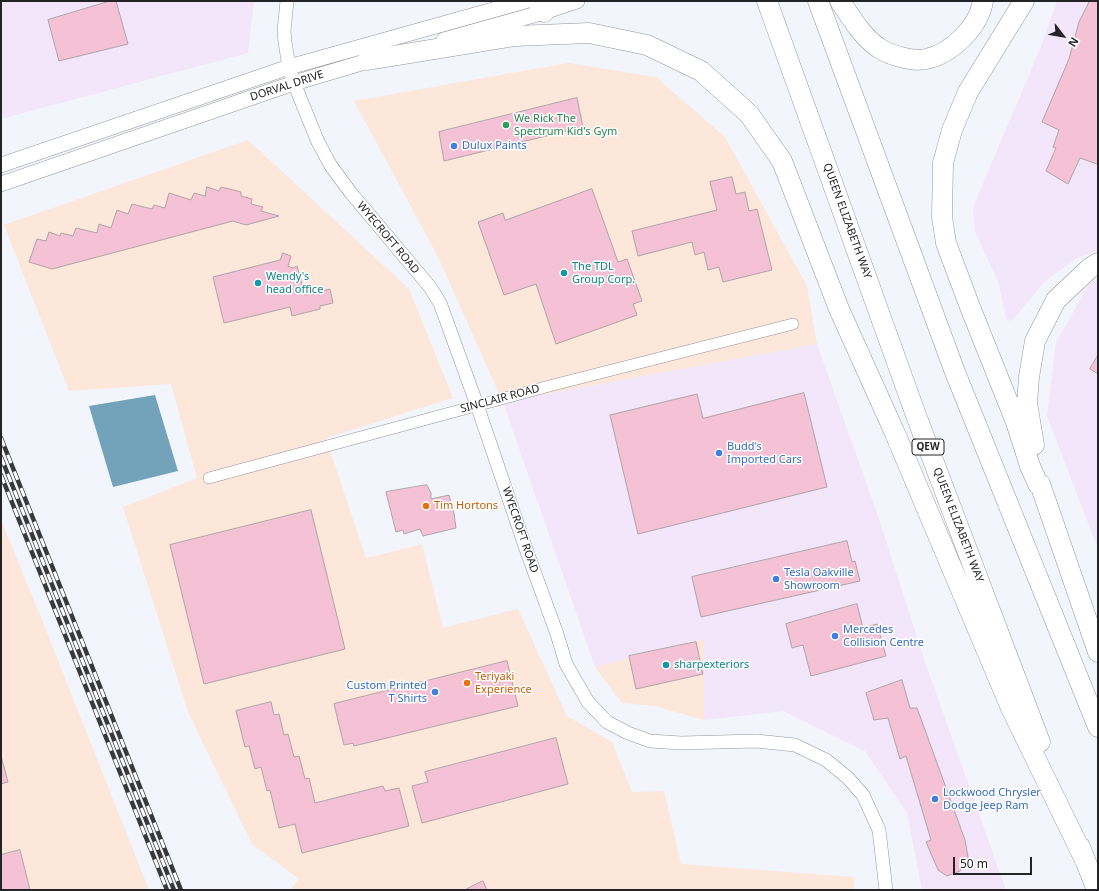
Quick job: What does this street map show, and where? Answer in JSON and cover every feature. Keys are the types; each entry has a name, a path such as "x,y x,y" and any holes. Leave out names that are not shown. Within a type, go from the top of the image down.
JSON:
{"highway":[{"name":"QUEEN ELIZABETH WAY","path":"767,1 917,418 1097,890"},
{"path":"818,1 954,372 1098,727"},
{"path":"840,1 858,29 878,48 898,57 925,60 950,49 965,36 981,10 983,1"},
{"path":"1024,1 968,92 952,130 943,163 942,218 946,243 1016,422 1030,466 1038,484 1040,484"},
{"path":"368,60 515,36 589,32 647,45 701,71 749,114 782,161 839,309 894,431 1011,708 1085,860"},
{"path":"1098,263 1090,268 1056,300 1035,341 1029,377 1027,403 1034,445 1039,462 1040,484 1098,652"}],"main road":[{"name":"DORVAL DRIVE","path":"1,165 290,68 525,1"},
{"name":"DORVAL DRIVE","path":"1,184 294,83 541,7 577,1"}],"street":[{"name":"WYECROFT ROAD","path":"287,1 284,30 290,68 294,83 318,142 331,166 375,224 430,287 440,303 557,634 566,664 588,702 607,722 628,733 650,741 681,743 756,741 795,745 826,760 848,778 863,795 880,830 886,890"},
{"name":"SINCLAIR ROAD","path":"209,478 477,405 792,324"}],"shaded area":[{"path":"1,1 254,1 248,53 1,119"},
{"path":"1057,1 1098,1 1098,250 1077,258 1044,282 1013,320 1007,321 998,281 975,232 973,207 1040,49"},
{"path":"568,63 656,77 725,137 807,286 817,344 503,402 438,257 354,101"},
{"path":"248,140 409,289 453,398 326,438 366,558 422,544 443,628 518,609 567,716 612,742 632,792 664,791 681,864 854,877 854,890 290,890 299,879 252,844 188,712 123,507 197,478 171,384 69,391 4,225"},
{"path":"1098,279 1098,549 1047,416 1056,343 1091,280"},
{"path":"817,344 879,519 924,659 1006,890 922,890 907,813 865,751 783,711 704,720 704,639 595,667 503,402"},
{"path":"1,520 40,615 149,890 1,890"},
{"path":"704,639 704,720 655,706 622,703 595,667"}],"water":[{"path":"155,395 178,471 113,487 89,406"}],"building":[{"path":"110,1 116,1 128,44 59,61 48,20"},
{"path":"1090,1 1098,1 1098,162 1097,164 1080,158 1068,184 1046,171 1056,148 1053,147 1059,130 1042,122 1069,59 1079,22"},
{"path":"577,98 583,127 444,161 439,132"},
{"path":"732,177 736,194 745,192 749,211 757,209 772,270 723,282 719,267 708,270 704,252 695,255 692,242 638,256 632,231 717,210 710,182"},
{"path":"207,187 219,191 221,187 241,192 241,196 252,199 251,204 263,207 261,211 279,216 246,225 233,221 52,269 29,262 37,239 46,241 49,232 60,236 61,233 73,236 76,228 97,233 99,224 111,228 117,210 128,214 132,204 152,209 154,205 165,208 169,193 191,200 194,193 205,196"},
{"name":"The TDL Group Corp.","path":"592,189 618,262 627,259 642,301 633,304 637,315 556,344 536,284 504,295 478,222 503,213 505,220"},
{"name":"Wendy's head office","path":"283,253 291,256 288,266 293,268 297,266 305,295 330,289 333,303 320,306 320,309 292,316 290,307 224,323 213,277 280,260"},
{"path":"1098,355 1098,374 1090,369"},
{"name":"Budd's Imported Cars","path":"804,393 827,487 638,534 610,415 697,394 703,418"},
{"path":"427,485 431,493 431,499 449,495 456,528 423,536 420,529 404,534 403,530 396,532 386,492"},
{"path":"311,510 345,649 204,684 170,545"},
{"name":"Tesla Oakville Showroom","path":"847,541 852,562 855,561 860,581 701,617 692,577"},
{"name":"Mercedes Collision Centre","path":"857,604 863,628 877,624 886,656 811,676 803,645 792,648 786,624"},
{"name":"sharpexteriors","path":"696,642 703,674 636,689 629,656"},
{"path":"507,661 518,706 354,746 353,743 344,745 334,704"},
{"name":"Lockwood Chrysler Dodge Jeep Ram","path":"902,680 910,708 917,708 965,840 968,857 960,871 947,876 938,870 926,842 931,840 906,756 900,759 888,718 874,720 866,693"},
{"path":"271,702 274,715 279,714 284,735 288,734 294,757 299,756 305,779 309,778 315,803 383,786 385,791 399,788 409,826 302,853 295,824 279,828 270,790 267,791 261,767 255,769 249,746 245,747 236,711"},
{"path":"556,738 568,784 422,823 412,786 428,782 425,772"},
{"path":"1,756 8,782 1,784"},
{"path":"20,850 30,890 1,890 1,855"},
{"path":"483,881 487,890 465,890"}],"railway":[{"path":"1,438 181,890"},
{"path":"1,457 174,890"},
{"path":"1,475 167,890"}],"place":[{"name":"We Rick The Spectrum Kid's Gym","path":"506,125"},
{"name":"Dulux Paints","path":"454,146"},
{"name":"The TDL Group Corp.","path":"564,273"},
{"name":"Wendy's head office","path":"258,283"},
{"name":"Budd's Imported Cars","path":"719,453"},
{"name":"Tim Hortons","path":"426,506"},
{"name":"Tesla Oakville Showroom","path":"776,579"},
{"name":"Mercedes Collision Centre","path":"835,636"},
{"name":"sharpexteriors","path":"666,665"},
{"name":"Teriyaki Experience","path":"467,683"},
{"name":"Custom Printed T Shirts","path":"435,692"},
{"name":"Lockwood Chrysler Dodge Jeep Ram","path":"935,799"}]}
